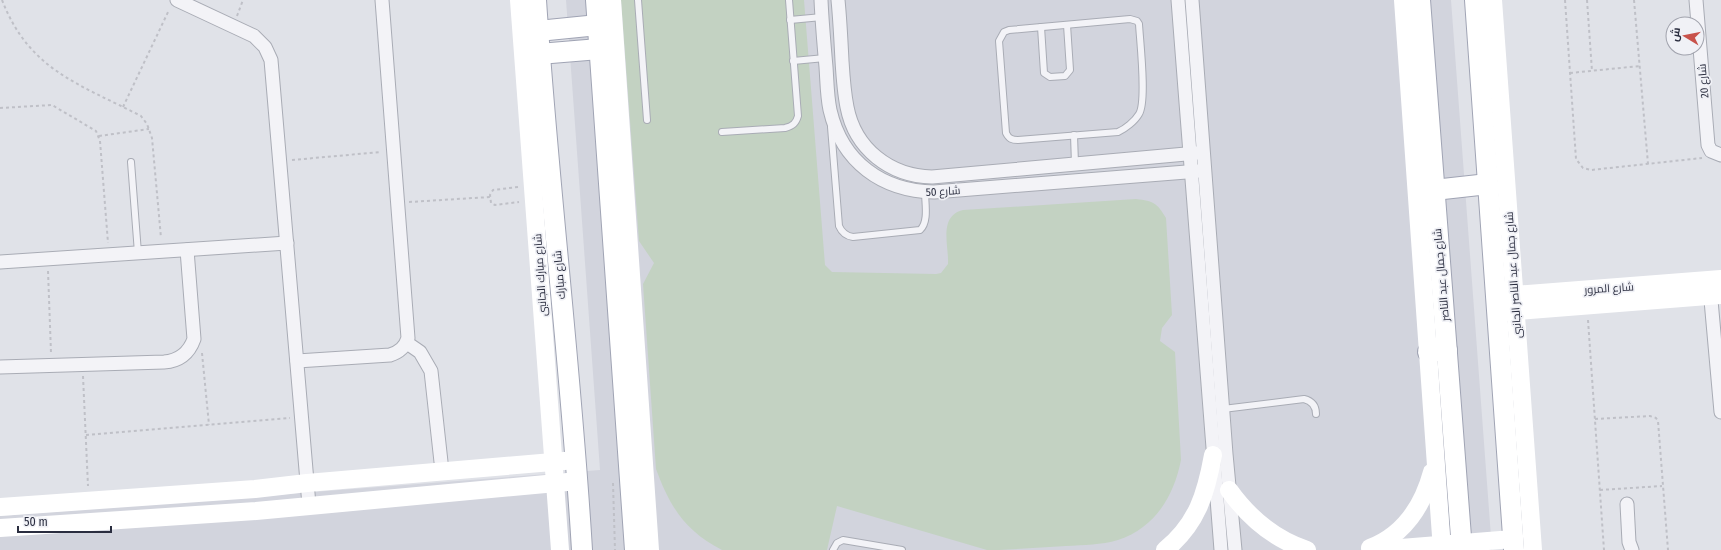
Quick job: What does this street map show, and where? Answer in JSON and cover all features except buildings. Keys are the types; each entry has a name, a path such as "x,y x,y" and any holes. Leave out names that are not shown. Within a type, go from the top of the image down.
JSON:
{"main road":[{"name":"شارع مبارك الجانبى","path":"519,0 560,550"},
{"name":"شارع مبارك","path":"536,0 546,143 578,481 582,550"},
{"path":"596,0 599,49 623,269 650,550"},
{"path":"612,0 635,550"},
{"path":"1403,0 1434,453 1442,547"},
{"name":"شارع جمال عبد الناصر","path":"1420,0 1462,547"},
{"path":"1376,550 1513,545 1506,304 1488,184 1475,0"},
{"name":"شارع جمال عبد الناصر الجانبى","path":"1493,0 1506,304 1533,550"},
{"path":"538,31 598,25"},
{"path":"539,54 599,49"},
{"path":"1434,190 1488,184"},
{"name":"شارع المرور","path":"1506,304 1716,287"},
{"name":"شارع المرور","path":"1553,300 1587,305 1716,287"},
{"path":"1428,352 1447,350"},
{"path":"1367,550 1381,544 1396,534 1409,521 1419,506 1427,489 1432,472 1434,453"},
{"path":"1164,550 1184,532 1201,503 1220,454"},
{"path":"0,507 255,489 307,483 576,460"},
{"path":"443,471 446,492"},
{"path":"0,528 256,511 446,492 578,481"},
{"path":"1229,490 1239,503 1262,526 1290,544 1307,550"},
{"path":"647,516 652,530 664,550"}],"street":[{"path":"297,360 390,355 400,351 407,342 408,333 382,0"},
{"name":"شارع 50","path":"821,0 830,110 838,134 845,146 864,167 875,176 897,187 925,192 1206,171"},
{"name":"شارع 50","path":"838,0 845,98 850,119 859,139 874,156 892,168 922,177 1205,152"},
{"path":"1178,0 1191,172 1220,454 1229,490 1235,550"},
{"path":"1192,0 1205,152 1223,408 1220,454 1221,550"},
{"name":"شارع 20","path":"1696,0 1708,146 1712,151 1720,155"},
{"path":"174,4 254,36 265,46 272,67 309,505"},
{"path":"960,174 961,190"},
{"path":"0,262 287,243"},
{"path":"0,367 171,362 183,356 192,345 194,339 187,250"},
{"path":"1716,287 1721,412"},
{"path":"407,342 420,352 432,371 443,471"},
{"path":"1627,504 1629,542 1632,550"}],"lane":[{"path":"638,0 647,120"},
{"path":"722,132 785,128 794,124 798,116 789,0"},
{"path":"790,20 822,17"},
{"path":"1130,19 1137,21 1139,24 1143,98 1139,114 1118,132 1012,140 1006,133 999,41 1001,36 1004,32 1009,30 1067,25 1130,19"},
{"path":"1041,27 1044,73 1050,77 1065,76 1070,70 1067,25"},
{"path":"794,61 825,58"},
{"path":"830,110 839,226 842,233 853,237 920,230 924,226 925,222 925,192"},
{"path":"1074,135 1075,164"},
{"path":"131,162 138,253"},
{"path":"1223,408 1304,399 1314,405 1316,414"},
{"path":"833,550 837,543 843,540 902,550"}],"path":[{"path":"2,0 19,36 38,57 60,74 140,116 150,129 162,251"},
{"path":"232,26 243,0"},
{"path":"1565,0 1576,159 1580,166 1591,170 1648,165 1720,155"},
{"path":"1587,0 1592,71"},
{"path":"1634,0 1648,165"},
{"path":"123,107 174,4"},
{"path":"1570,73 1640,66"},
{"path":"0,108 52,105 96,131 99,136 109,255"},
{"path":"99,136 150,129"},
{"path":"279,161 394,151"},
{"path":"494,190 534,193 495,205 491,203 490,197 490,193 494,190"},
{"path":"398,203 490,197"},
{"path":"48,259 51,366"},
{"path":"1587,305 1604,550"},
{"path":"192,345 203,355 208,425"},
{"path":"82,365 88,501"},
{"path":"1595,419 1650,416 1656,418 1658,421 1668,550"},
{"path":"86,435 301,417"},
{"path":"1600,490 1663,486"}],"shaded area":[{"path":"566,0 1451,0 1492,550 0,550 0,516 600,470"}],"green space":[{"path":"621,0 804,0 825,265 832,272 941,273 948,264 946,232 950,218 955,213 963,210 1136,199 1151,202 1157,206 1166,218 1172,315 1162,328 1160,341 1175,352 1181,460 1178,473 1168,498 1152,519 1131,535 1112,542 999,550 987,550 837,506 827,550 722,550 698,535 680,517 673,506 661,483 656,469 643,284 654,263 639,241"}]}
